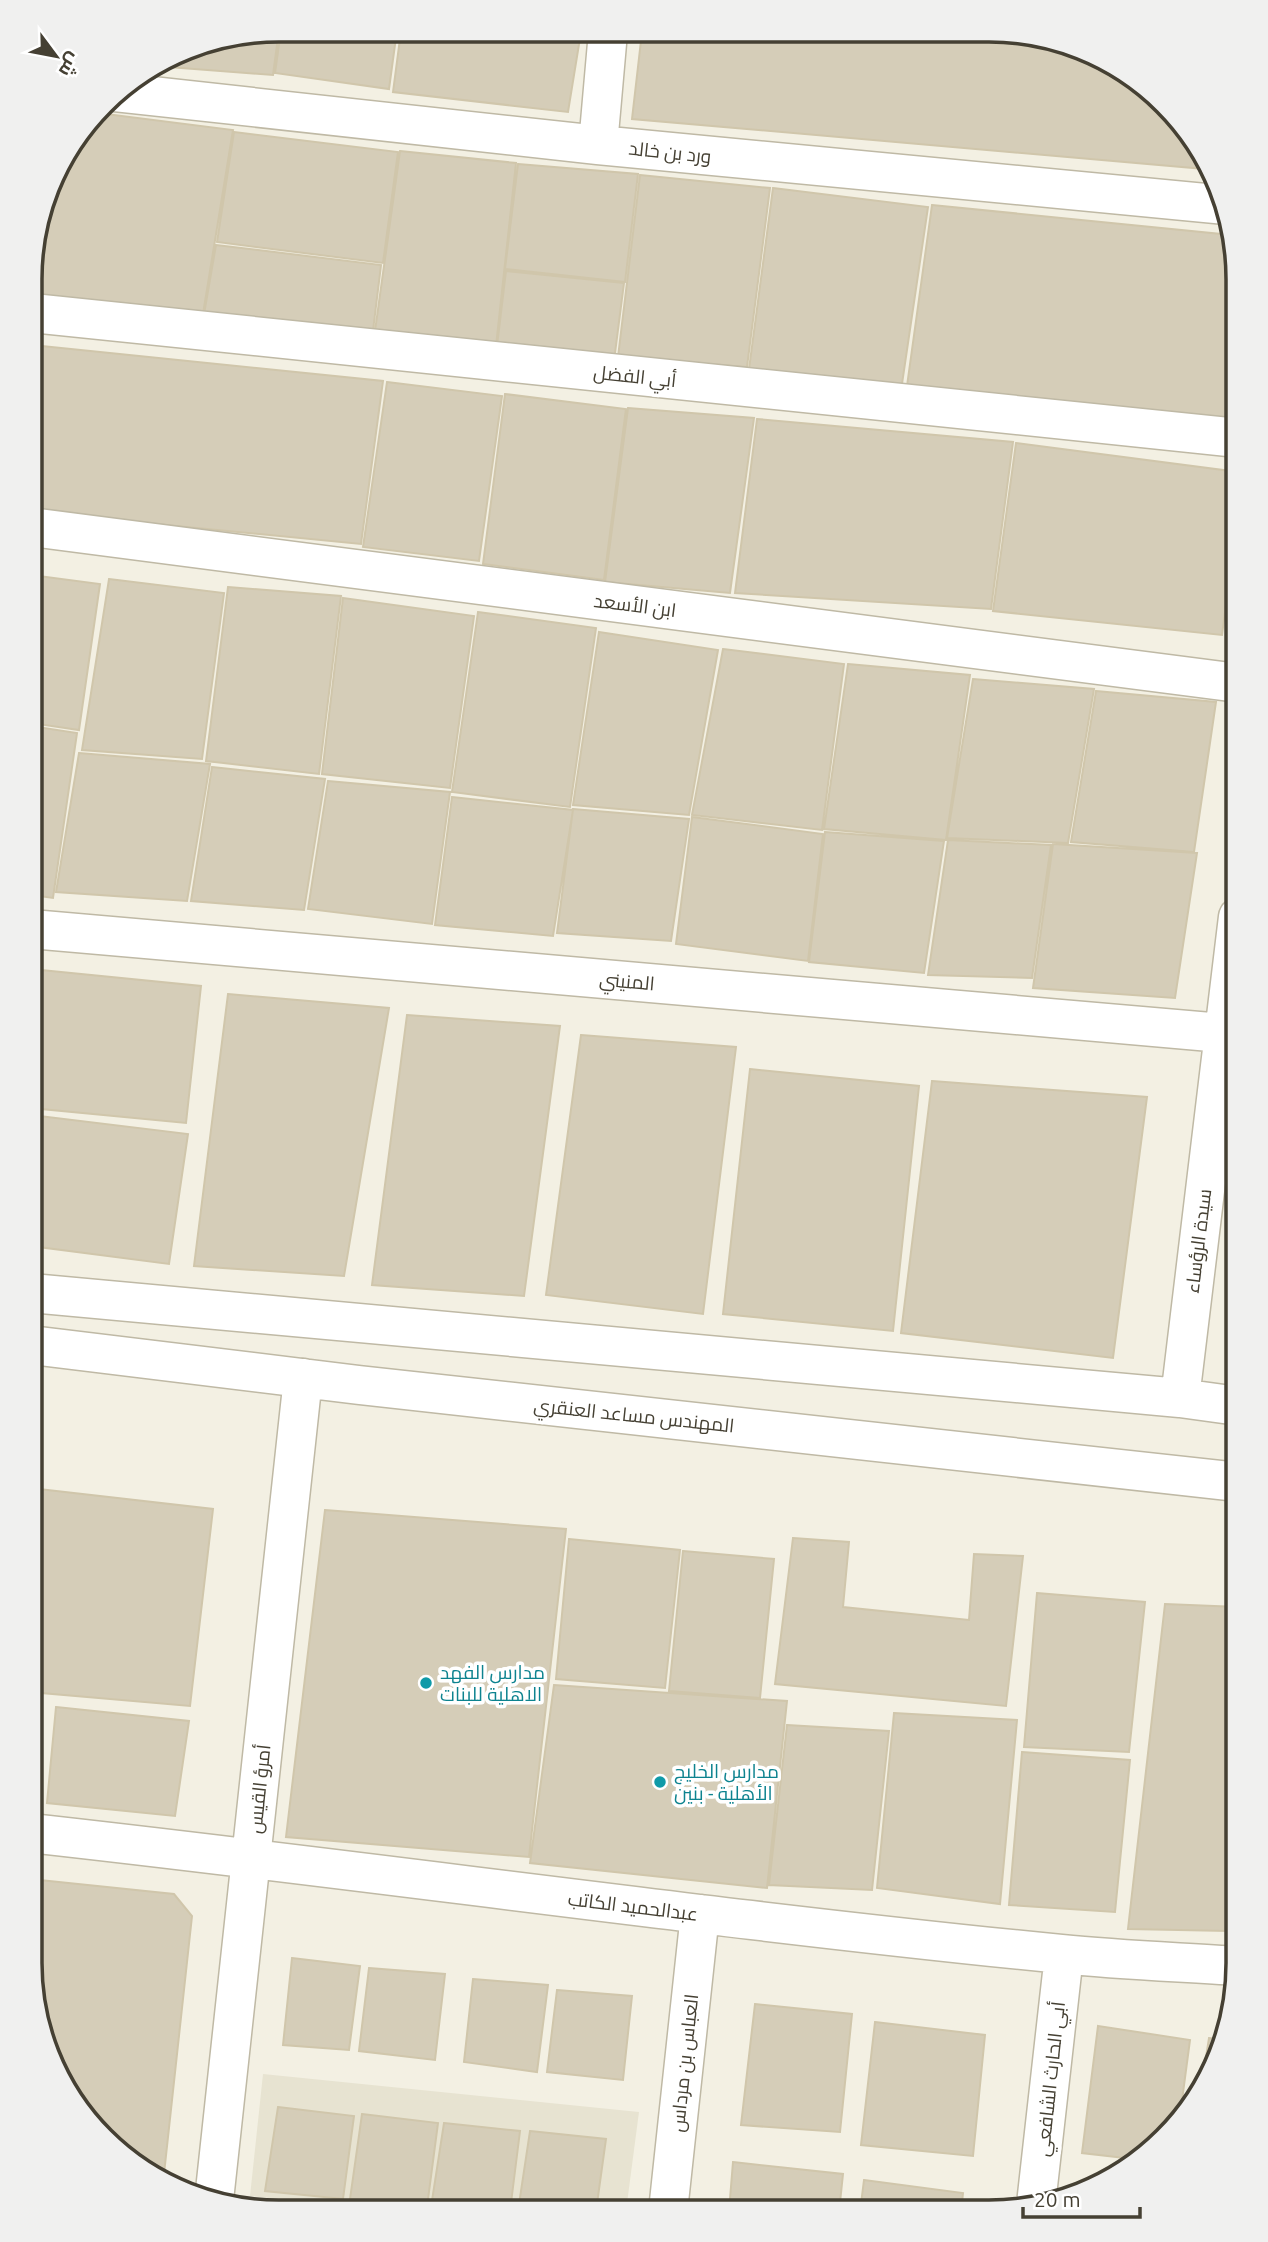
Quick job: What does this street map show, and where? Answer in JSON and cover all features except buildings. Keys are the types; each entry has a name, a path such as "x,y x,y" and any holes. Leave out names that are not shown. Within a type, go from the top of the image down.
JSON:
{"street":[{"path":"598,145 607,42"},
{"name":"ورد بن خالد","path":"132,94 598,145 1213,204"},
{"name":"أبي الفضل","path":"42,314 1226,437"},
{"name":"ابن الأسعد","path":"42,528 1226,681"},
{"name":"المنيني","path":"42,930 1222,1033"},
{"name":"سيدة الرؤساء","path":"1180,1398 1226,1007"},
{"path":"42,1294 1225,1404"},
{"name":"المهندس مساعد العنقري","path":"42,1346 1225,1481"},
{"name":"أمرؤ القيس","path":"215,2191 303,1378"},
{"name":"عبدالحميد الكاتب","path":"42,1833 700,1914 1064,1955 1225,1965"},
{"name":"العباس بن مرداس","path":"669,2200 700,1914"},
{"name":"أبي الحارث الشافعي","path":"1037,2195 1064,1955"}],"shaded area":[{"path":"263,2074 639,2112 627,2200 289,2200 250,2196"}],"place":[{"name":"مدارس الفهد الاهلية للبنات","path":"426,1683"},
{"name":"مدارس الخليج الأهلية - بنين","path":"660,1782"}]}
